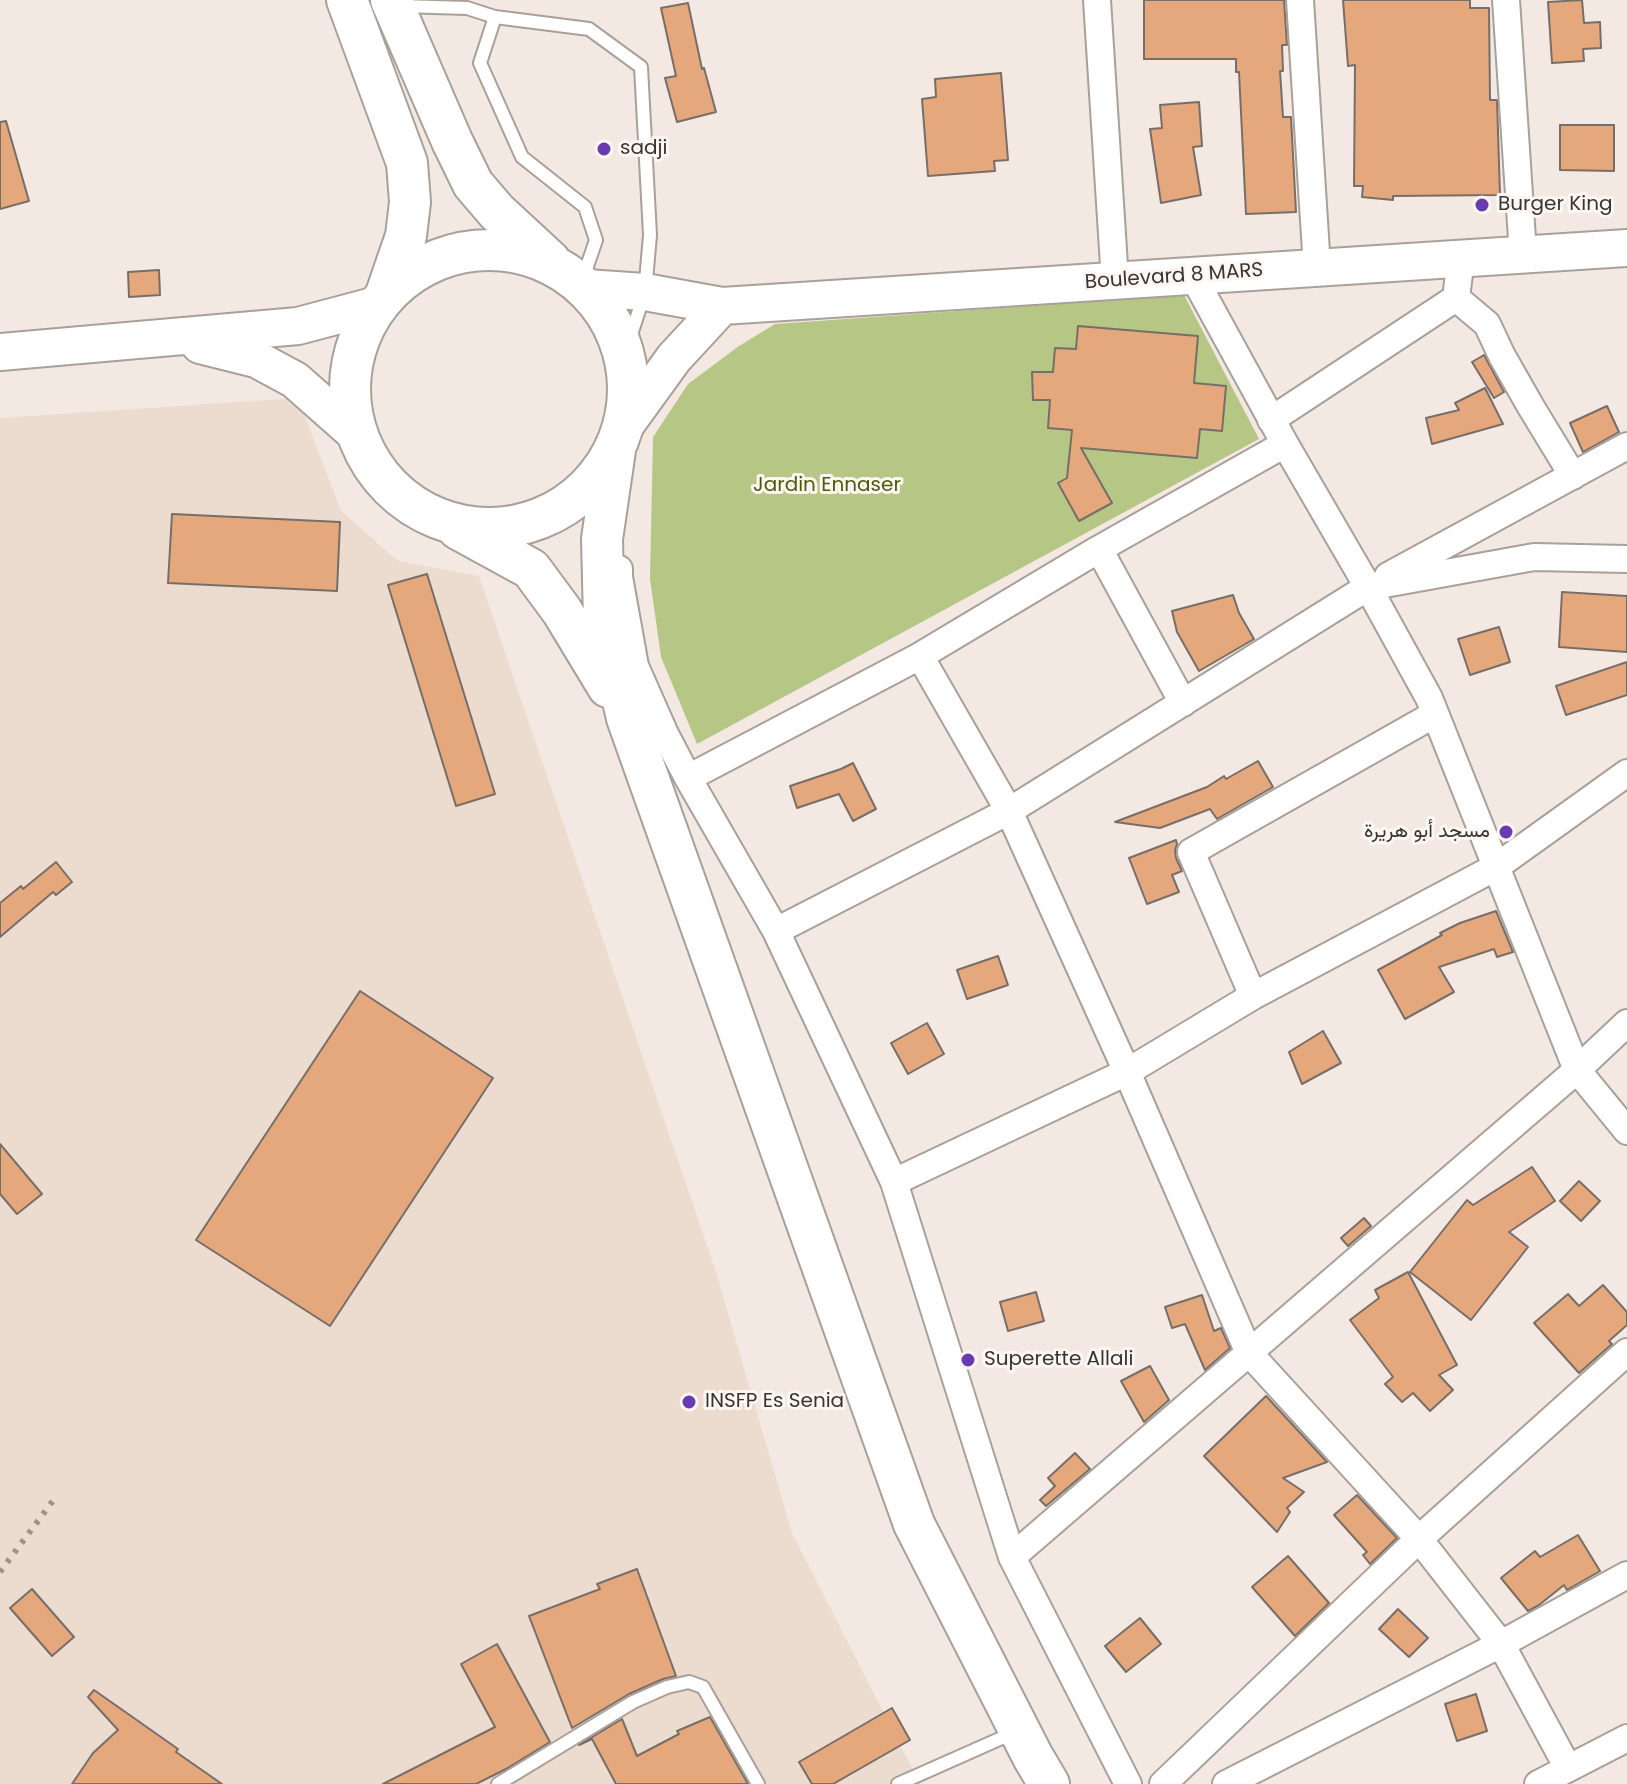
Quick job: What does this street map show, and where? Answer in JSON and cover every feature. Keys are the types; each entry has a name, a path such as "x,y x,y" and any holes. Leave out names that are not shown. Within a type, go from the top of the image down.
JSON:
{"main road":[{"path":"347,0 407,163 410,202 406,236 381,300 355,345 348,390 356,434 376,472 406,502 531,569 562,611 627,718"},
{"path":"392,3 473,184 497,212 575,280 610,318 625,353 629,390 602,539 604,621 627,718 914,1524 1049,1784"},
{"name":"Boulevard 8 MARS","path":"575,280 722,306 1627,248"},
{"path":"0,352 298,326 381,300 422,266 466,251 513,251 575,280"},
{"path":"444,522 484,529 524,524 561,509 593,483 674,358 722,306"},
{"path":"171,338 256,359 295,380 356,434"}],"street":[{"path":"1097,0 1115,281"},
{"path":"1300,0 1317,268"},
{"path":"1506,0 1523,254"},
{"path":"1271,420 1456,298 1461,258"},
{"path":"1193,276 1429,698 1577,1070 1627,1131"},
{"path":"1456,298 1487,324 1523,394 1573,476"},
{"path":"620,438 623,499 619,577 635,666 688,778 776,931 894,1182 1012,1557 1128,1784"},
{"path":"688,778 920,656 1099,549 1285,444"},
{"path":"776,931 1009,811 1368,587 1627,446"},
{"path":"1099,549 1183,703"},
{"path":"1368,587 1534,557 1627,559"},
{"path":"920,656 1009,811 1249,1353 1419,1539 1501,1644 1568,1768"},
{"path":"1253,996 1191,852 1435,714"},
{"path":"894,1182 1127,1072 1253,996 1496,867 1627,773"},
{"path":"1012,1557 1577,1070 1627,1023"},
{"path":"1163,1784 1419,1539 1627,1352"},
{"path":"1226,1784 1501,1644 1627,1575"},
{"path":"1538,1784 1627,1738"}],"lane":[{"path":"392,3 467,8 495,17 589,29 641,67 650,235 645,292 625,353"},
{"path":"495,17 480,63 522,157 585,207 596,240 575,280"},
{"path":"498,1784 633,1702 667,1687 689,1682 703,1687 758,1784"},
{"path":"898,1784 1019,1730"}],"shaded area":[{"path":"298,398 341,511 398,561 479,576 716,1272 792,1533 920,1784 0,1784 0,418"}],"green space":[{"name":"Jardin Ennaser","path":"1183,293 1259,439 697,744 661,657 650,579 653,437 688,384 775,324"}],"building":[{"path":"1144,0 1284,0 1287,45 1282,45 1283,71 1280,71 1283,117 1291,117 1296,212 1246,214 1236,59 1144,59"},
{"path":"1343,0 1470,0 1470,8 1489,8 1490,100 1497,100 1500,195 1393,196 1393,200 1362,197 1363,186 1354,186 1355,65 1348,66"},
{"path":"1582,0 1584,23 1600,22 1601,48 1583,49 1584,61 1552,63 1548,2"},
{"path":"688,3 702,69 716,112 677,122 665,78 676,76 661,8"},
{"path":"1001,73 1008,160 994,161 995,171 928,176 922,99 936,97 935,79"},
{"path":"1199,102 1202,146 1193,147 1201,195 1161,203 1150,129 1162,128 1160,105"},
{"path":"6,121 29,201 0,209 0,122"},
{"path":"1560,125 1614,125 1614,171 1560,170"},
{"path":"159,270 160,295 129,297 128,272"},
{"path":"1078,326 1198,336 1194,383 1226,386 1222,431 1200,429 1197,458 1081,448 1112,503 1079,521 1058,483 1067,478 1072,430 1048,428 1050,400 1033,400 1032,372 1053,372 1055,348 1076,349"},
{"path":"1484,355 1504,392 1494,398 1472,362"},
{"path":"1485,388 1503,424 1432,444 1426,418 1459,410 1455,403"},
{"path":"1607,406 1619,432 1583,452 1570,423"},
{"path":"172,514 340,522 337,591 168,583"},
{"path":"427,574 495,794 456,806 388,585"},
{"path":"1562,592 1627,596 1627,652 1559,647"},
{"path":"1233,595 1254,639 1199,671 1177,632 1172,611"},
{"path":"1499,627 1510,662 1470,675 1458,639"},
{"path":"1627,662 1627,695 1566,715 1556,686"},
{"path":"1258,761 1273,787 1217,819 1210,809 1160,828 1115,822 1207,787 1224,776 1226,779"},
{"path":"853,763 876,809 853,821 839,794 797,808 790,786"},
{"path":"1176,840 1176,858 1182,871 1172,875 1179,892 1147,904 1129,858"},
{"path":"56,862 72,882 56,895 53,892 0,937 0,903"},
{"path":"1496,911 1513,952 1497,957 1494,949 1439,967 1454,992 1405,1019 1378,970 1460,923"},
{"path":"998,956 1008,985 967,999 957,970"},
{"path":"360,991 493,1078 330,1326 196,1240"},
{"path":"927,1023 944,1054 908,1074 891,1043"},
{"path":"1323,1031 1341,1063 1302,1084 1289,1052"},
{"path":"0,1144 42,1194 17,1214 0,1194"},
{"path":"1532,1167 1555,1201 1509,1232 1528,1247 1471,1320 1410,1272 1467,1200 1473,1205"},
{"path":"1579,1181 1600,1201 1581,1221 1560,1201"},
{"path":"1364,1218 1371,1226 1348,1246 1341,1238"},
{"path":"1408,1272 1457,1365 1439,1375 1453,1390 1430,1411 1413,1393 1402,1402 1385,1384 1393,1377 1350,1320 1379,1298 1375,1290"},
{"path":"1603,1285 1627,1312 1627,1325 1609,1341 1612,1344 1579,1373 1534,1323 1568,1294 1579,1306"},
{"path":"1036,1292 1044,1321 1008,1331 1000,1302"},
{"path":"1202,1295 1214,1331 1221,1328 1230,1348 1205,1370 1185,1324 1172,1328 1165,1307"},
{"path":"1150,1366 1169,1400 1144,1422 1121,1381"},
{"path":"1266,1396 1327,1462 1283,1478 1304,1492 1287,1508 1290,1512 1277,1532 1204,1456"},
{"path":"1075,1453 1090,1469 1046,1506 1040,1500 1055,1486 1048,1478"},
{"path":"1357,1495 1397,1538 1370,1564 1363,1555 1367,1552 1334,1515"},
{"path":"1578,1535 1600,1571 1567,1590 1564,1585 1528,1611 1501,1578 1535,1551 1540,1557"},
{"path":"1288,1556 1329,1603 1295,1636 1252,1587"},
{"path":"637,1569 676,1676 629,1694 572,1728 529,1616 600,1589 597,1584"},
{"path":"32,1589 74,1637 52,1656 10,1608"},
{"path":"1398,1609 1428,1638 1409,1657 1379,1629"},
{"path":"1140,1618 1161,1644 1126,1672 1105,1646"},
{"path":"497,1644 550,1742 476,1784 383,1784 495,1727 461,1664"},
{"path":"94,1690 222,1784 72,1784 93,1753 118,1730 88,1697"},
{"path":"1476,1694 1487,1731 1457,1741 1445,1704"},
{"path":"892,1708 910,1740 833,1784 812,1784 799,1762"},
{"path":"710,1717 748,1784 616,1784 592,1739 579,1745 622,1719 637,1756 679,1734 677,1731"}],"railway":[{"path":"0,1572 55,1498"}],"place":[{"name":"sadji","path":"604,149"},
{"name":"Burger King","path":"1482,205"},
{"name":"مسجد أبو هريرة","path":"1506,832"},
{"name":"Superette Allali","path":"968,1360"},
{"name":"INSFP Es Senia","path":"689,1402"}]}
